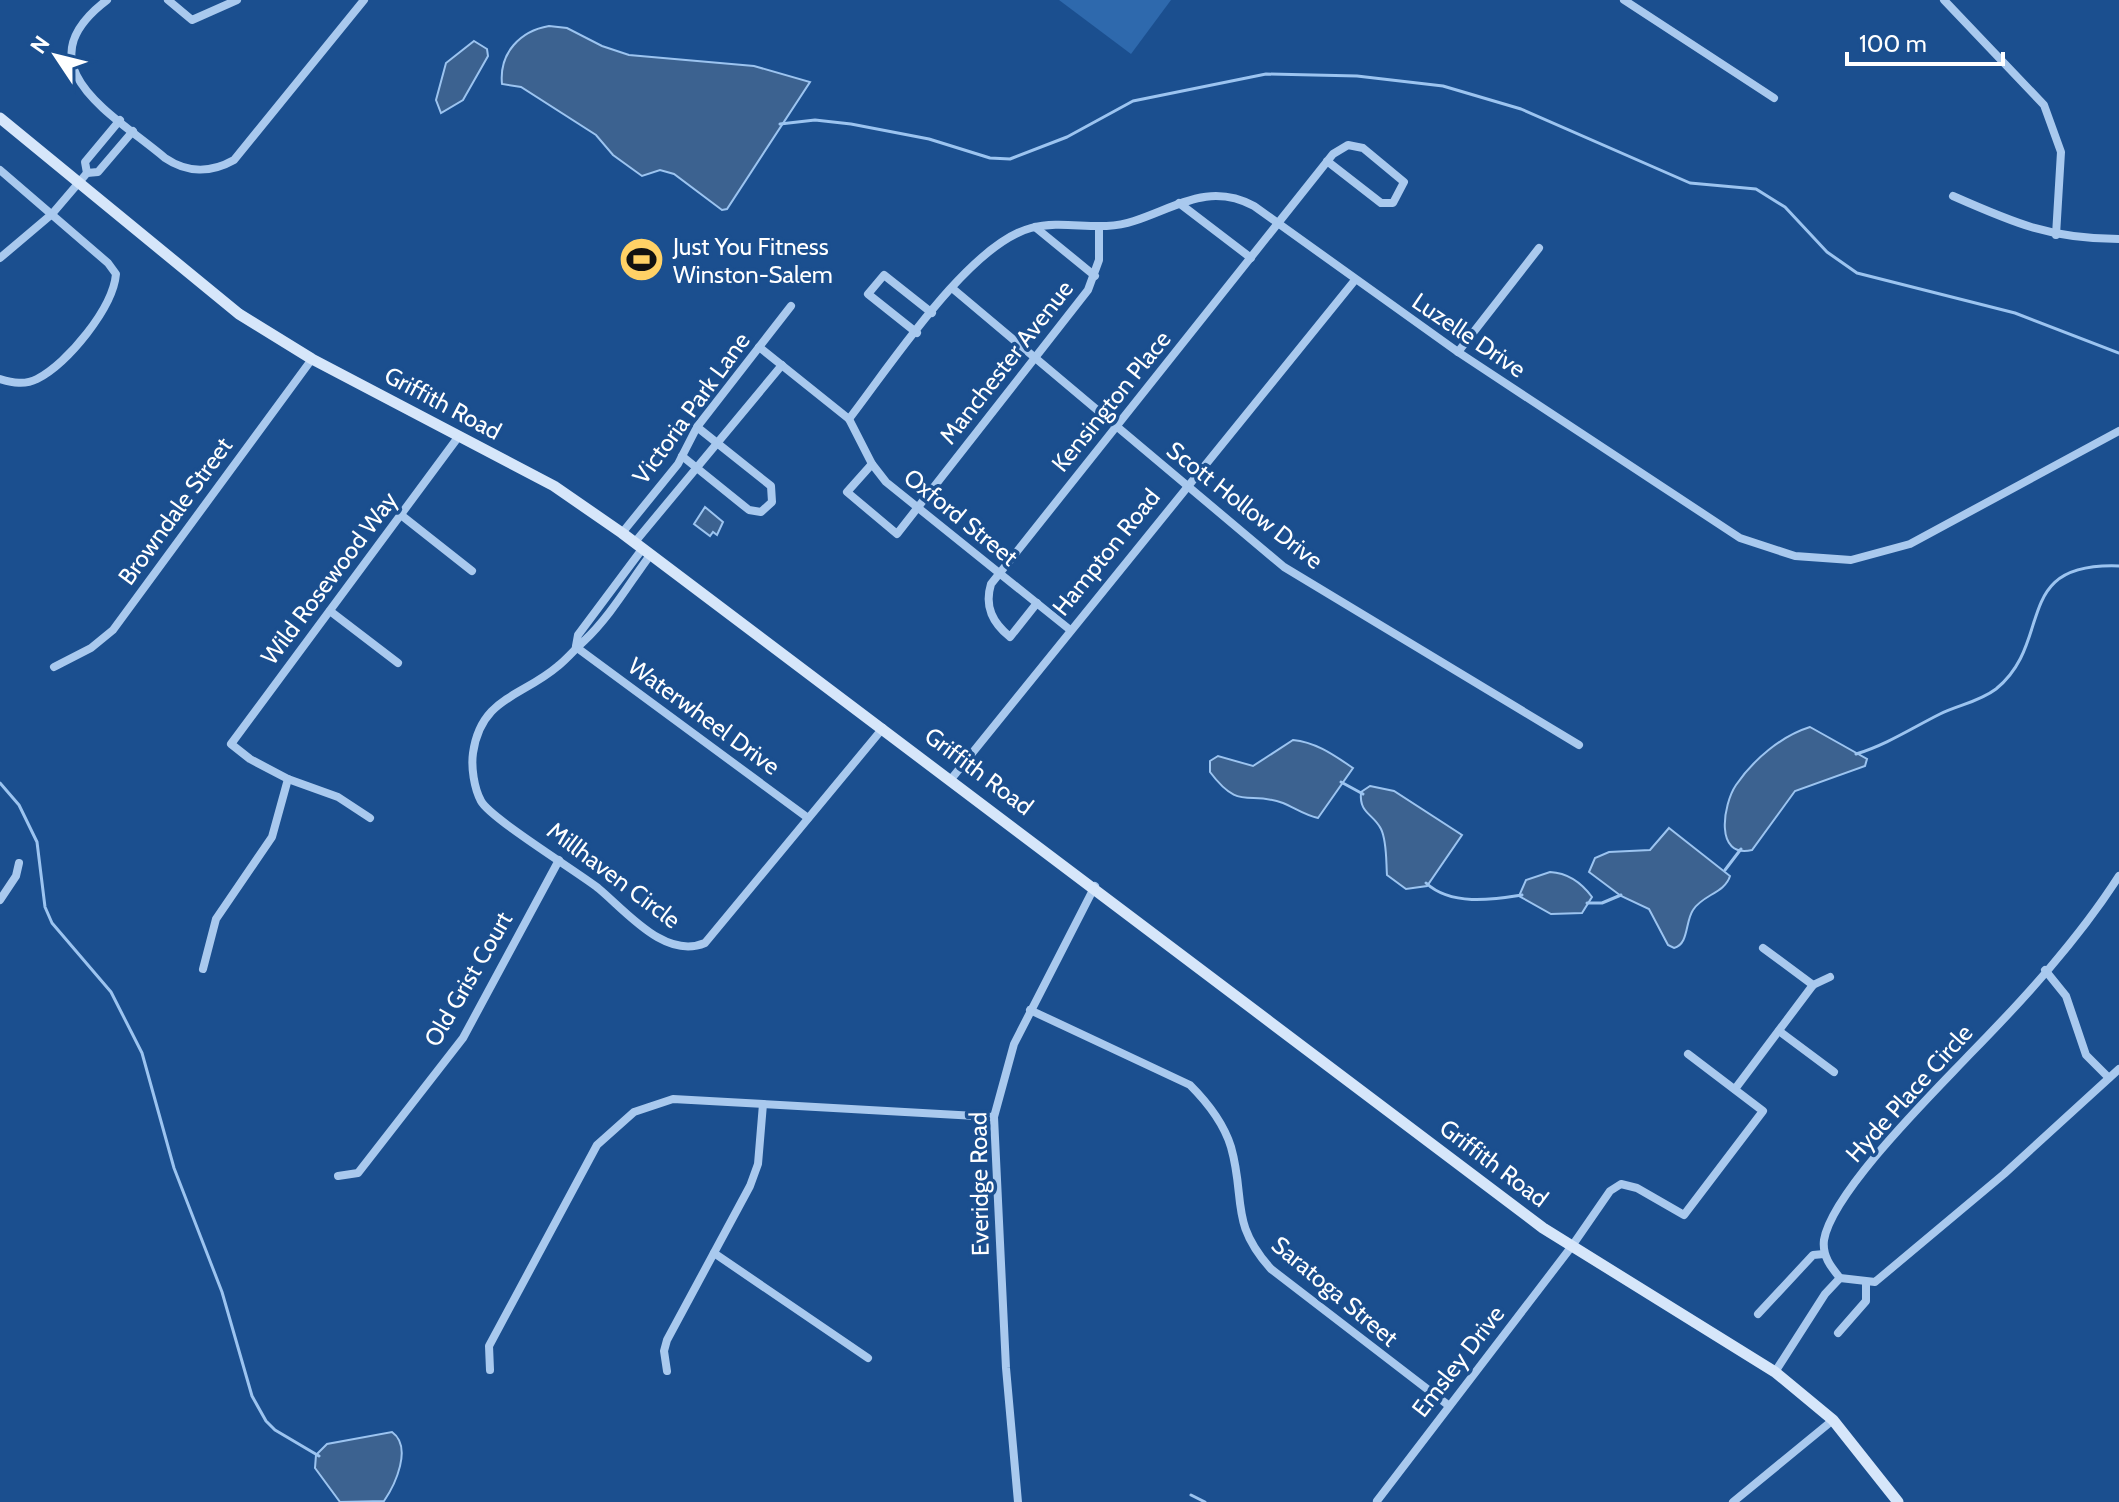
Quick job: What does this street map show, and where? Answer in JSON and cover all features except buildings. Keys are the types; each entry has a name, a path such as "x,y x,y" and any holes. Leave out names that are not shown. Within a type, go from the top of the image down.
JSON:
{"street":[{"path":"107,0 81,26 68,56 79,82 133,131 180,166 203,170 234,160 364,0"},
{"path":"168,0 192,20 237,0"},
{"path":"1624,0 1774,98"},
{"path":"1944,0 2034,92 2055,126 2061,152 2056,235"},
{"name":"Griffith Road","path":"0,118 84,178 239,314 312,359 554,486 643,548 884,727 1572,1246 1775,1372 1833,1420 1898,1502"},
{"path":"84,178 85,162 120,120"},
{"path":"0,258 52,214 84,178 98,172 133,131"},
{"path":"1356,145 1404,182 1393,203 1381,203 1327,161 1341,147 1356,145"},
{"name":"Kensington Place","path":"1037,603 1010,637 994,624 988,594 999,574 1327,161"},
{"path":"0,170 108,263 116,274 115,288 109,301 71,352 37,379 21,384 0,379"},
{"name":"Luzelle Drive","path":"849,419 952,288 985,251 1011,235 1035,227 1063,225 1099,229 1133,222 1200,195 1231,195 1254,206 1458,352 1740,538 1795,556 1851,560 1910,544 2119,431"},
{"path":"1953,196 2007,220 2056,235 2119,239"},
{"path":"1179,203 1251,258"},
{"path":"1035,227 1095,276"},
{"name":"Manchester Avenue","path":"872,464 847,492 897,534 1082,299 1095,276 1099,229"},
{"path":"1458,352 1539,248"},
{"path":"917,333 868,294 884,275 932,313"},
{"name":"Hampton Road","path":"952,778 1069,629 1355,280"},
{"name":"Scott Hollow Drive","path":"952,288 1284,567 1579,745"},
{"name":"Victoria Park Lane","path":"622,533 682,456 697,427 791,306"},
{"path":"759,347 849,419"},
{"name":"Browndale Street","path":"54,667 91,648 113,630 312,359"},
{"name":"Victoria Park Lane","path":"643,548 696,467 782,365"},
{"name":"Oxford Street","path":"849,419 872,464 886,482 1069,629"},
{"path":"682,456 749,510 766,509 774,498 771,486 697,427"},
{"name":"Wild Rosewood Way","path":"288,779 250,759 231,744 459,436"},
{"path":"401,515 472,571"},
{"name":"Millhaven Circle","path":"643,548 576,647 558,667 497,704 475,736 472,760 482,803 665,942 694,947 705,943 884,727"},
{"path":"330,611 398,663"},
{"name":"Waterwheel Drive","path":"576,647 808,818"},
{"path":"203,969 216,919 272,837 288,779 338,797 370,818"},
{"name":"Old Grist Court","path":"338,1176 358,1173 463,1038 559,860"},
{"path":"0,900 16,876 19,863"},
{"name":"Hyde Place Circle","path":"1824,1254 1824,1239 1834,1216 1858,1181 1934,1089 2045,970 2119,876"},
{"name":"Everidge Road","path":"1018,1502 1006,1368 994,1117 1000,1084 1030,1010 1095,886"},
{"path":"1763,948 1813,985"},
{"path":"2045,970 2066,996 2086,1055 2109,1078"},
{"path":"1688,1054 1735,1089 1813,985 1830,977"},
{"name":"Saratoga Street","path":"1030,1010 1190,1085 1211,1109 1231,1146 1241,1226 1253,1248 1282,1278 1448,1405"},
{"path":"1779,1031 1834,1072"},
{"path":"1758,1314 1813,1255 1824,1254 1840,1278 1875,1282 2119,1069"},
{"name":"Emsley Drive","path":"1377,1501 1572,1246 1610,1191 1621,1184 1637,1188 1684,1215 1763,1111 1735,1089"},
{"path":"490,1370 489,1346 597,1145 609,1131 634,1112 661,1101 994,1117"},
{"path":"667,1371 664,1351 667,1340 755,1174 763,1104"},
{"path":"714,1253 868,1358"},
{"path":"1775,1372 1825,1294 1840,1278"},
{"path":"1838,1333 1866,1301 1866,1282"},
{"path":"1733,1502 1833,1420"}],"shaded area":[{"path":"1059,0 1171,0 1131,54"},
{"path":"549,26 567,28 602,46 629,55 754,66 810,82 727,209 722,210 674,174 660,170 642,176 613,155 596,135 521,87 502,84 504,63 514,45 529,33"},
{"path":"474,41 487,49 488,56 463,100 441,113 436,100 446,63"},
{"path":"705,507 723,522 717,535 713,532 710,536 694,524"},
{"path":"1810,727 1867,759 1865,766 1795,791 1752,850 1740,851 1732,846 1725,828 1728,804 1736,785 1768,750"},
{"path":"1293,740 1332,754 1353,768 1318,818 1283,803 1237,796 1210,772 1210,761 1218,756 1253,766"},
{"path":"1370,786 1394,791 1462,835 1427,886 1406,889 1387,875 1383,834 1362,805 1361,792"},
{"path":"1669,828 1730,876 1723,886 1693,910 1682,942 1674,948 1668,945 1649,909 1621,896 1589,872 1595,858 1609,852 1650,850"},
{"path":"1550,872 1574,879 1592,897 1582,913 1551,914 1519,896 1526,880"},
{"path":"392,1432 398,1439 402,1456 393,1486 384,1501 340,1502 315,1468 316,1455 327,1444"}],"waterway":[{"path":"780,124 815,120 851,124 929,139 990,158 1010,159 1067,137 1133,101 1266,74 1357,76 1443,86 1521,109 1690,183 1756,189 1785,207 1827,252 1857,273 2015,313 2119,353"},
{"path":"1856,754 1996,689 2014,670 2048,591 2062,577 2085,568 2119,566"},
{"path":"1341,782 1363,794"},
{"path":"0,783 19,805 37,842 45,907 52,923 111,992 142,1053 174,1168 222,1292 252,1396 266,1421 275,1430 319,1456"},
{"path":"1725,870 1741,849"},
{"path":"1426,883 1447,895 1472,900 1522,895"},
{"path":"1587,903 1602,903 1621,895"},
{"path":"1191,1495 1205,1502"}],"place":[{"name":"Just You Fitness Winston-Salem","path":"642,260"}]}
